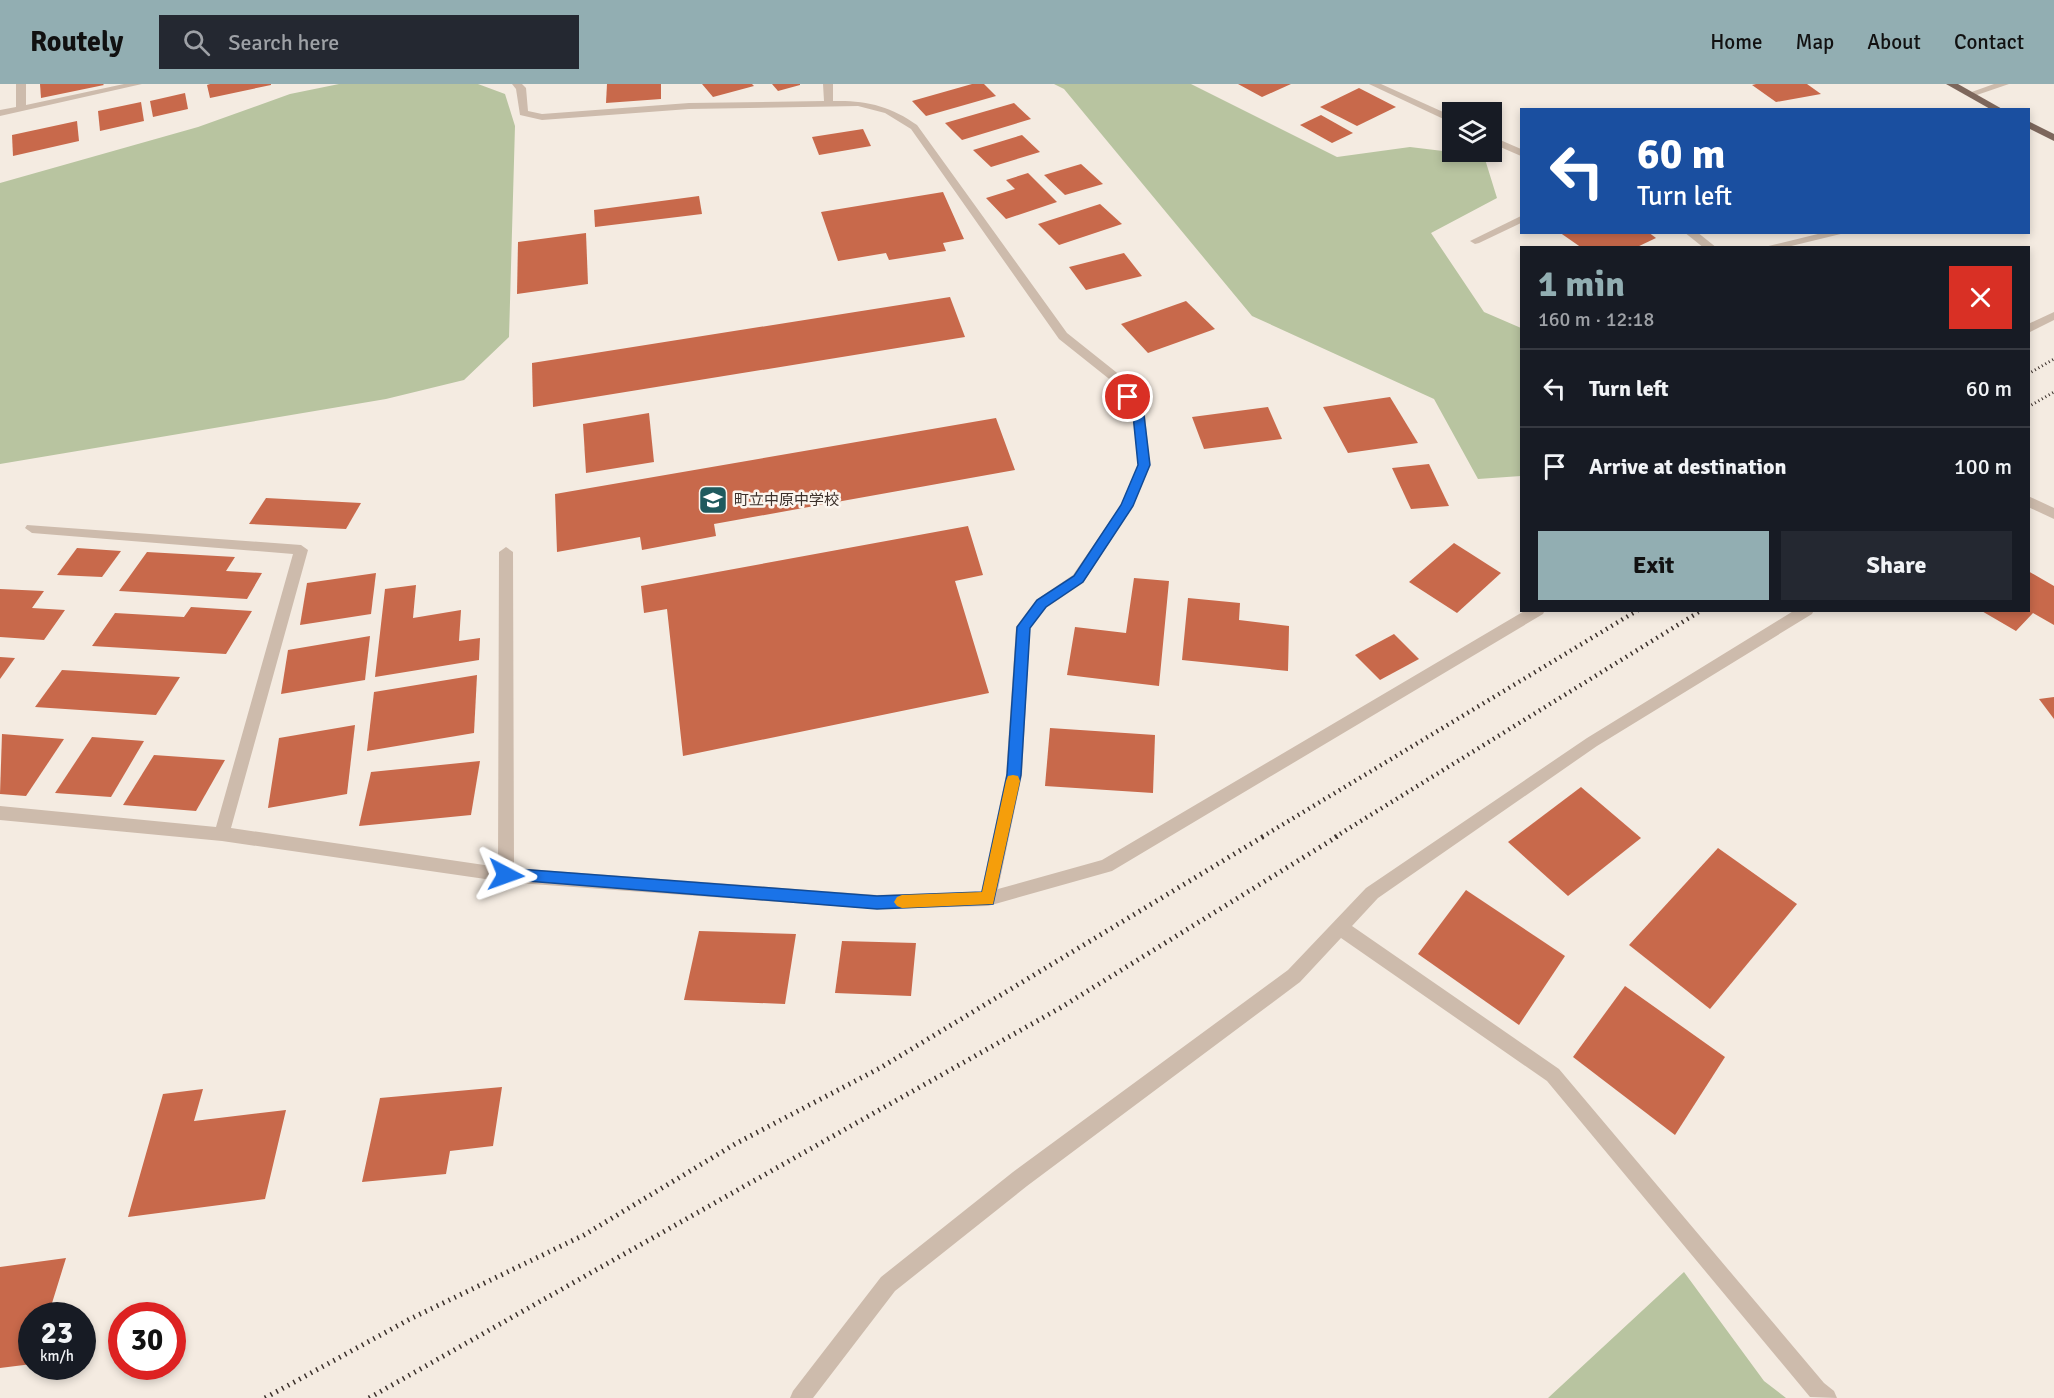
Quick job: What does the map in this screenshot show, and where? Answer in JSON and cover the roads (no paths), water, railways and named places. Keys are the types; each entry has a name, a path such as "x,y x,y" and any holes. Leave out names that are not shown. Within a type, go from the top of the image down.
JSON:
{"main road":[{"path":"1951,84 1996,108"},
{"path":"2030,125 2054,138"}],"street":[{"path":"21,84 21,109"},
{"path":"0,113 137,84"},
{"path":"517,84 521,88 522,112 542,117 689,106 858,103 880,106 898,114 914,127 1063,336 1117,379 1139,415 1144,465 1127,506 1078,579 1041,604 1023,627 1014,775 988,899"},
{"path":"828,84 829,105"},
{"path":"1374,84 1442,115"},
{"path":"1971,94 2004,84"},
{"path":"1502,144 1520,153"},
{"path":"1475,241 1520,219"},
{"path":"1692,234 1709,246"},
{"path":"1775,246 1834,234"},
{"path":"2030,328 2054,315"},
{"path":"2030,502 2054,514"},
{"path":"32,528 301,550 222,834"},
{"path":"506,552 506,875"},
{"path":"0,813 222,834 506,875 877,902 988,899 1106,866 1535,612"},
{"path":"800,1398 888,1284 1020,1179 1294,976 1372,893 1592,742 1804,612"},
{"path":"1339,927 1553,1075 1810,1381 1827,1398"}],"railway":[{"path":"2030,373 2054,359"},
{"path":"2030,406 2054,392"},
{"path":"1262,837 1635,612"},
{"path":"1335,837 1699,612"},
{"path":"265,1398 410,1319 584,1235 735,1144 880,1068 1264,836"},
{"path":"369,1398 1060,1008 1338,836"}],"place":[{"name":"町立中原中学校","path":"713,500"}]}
